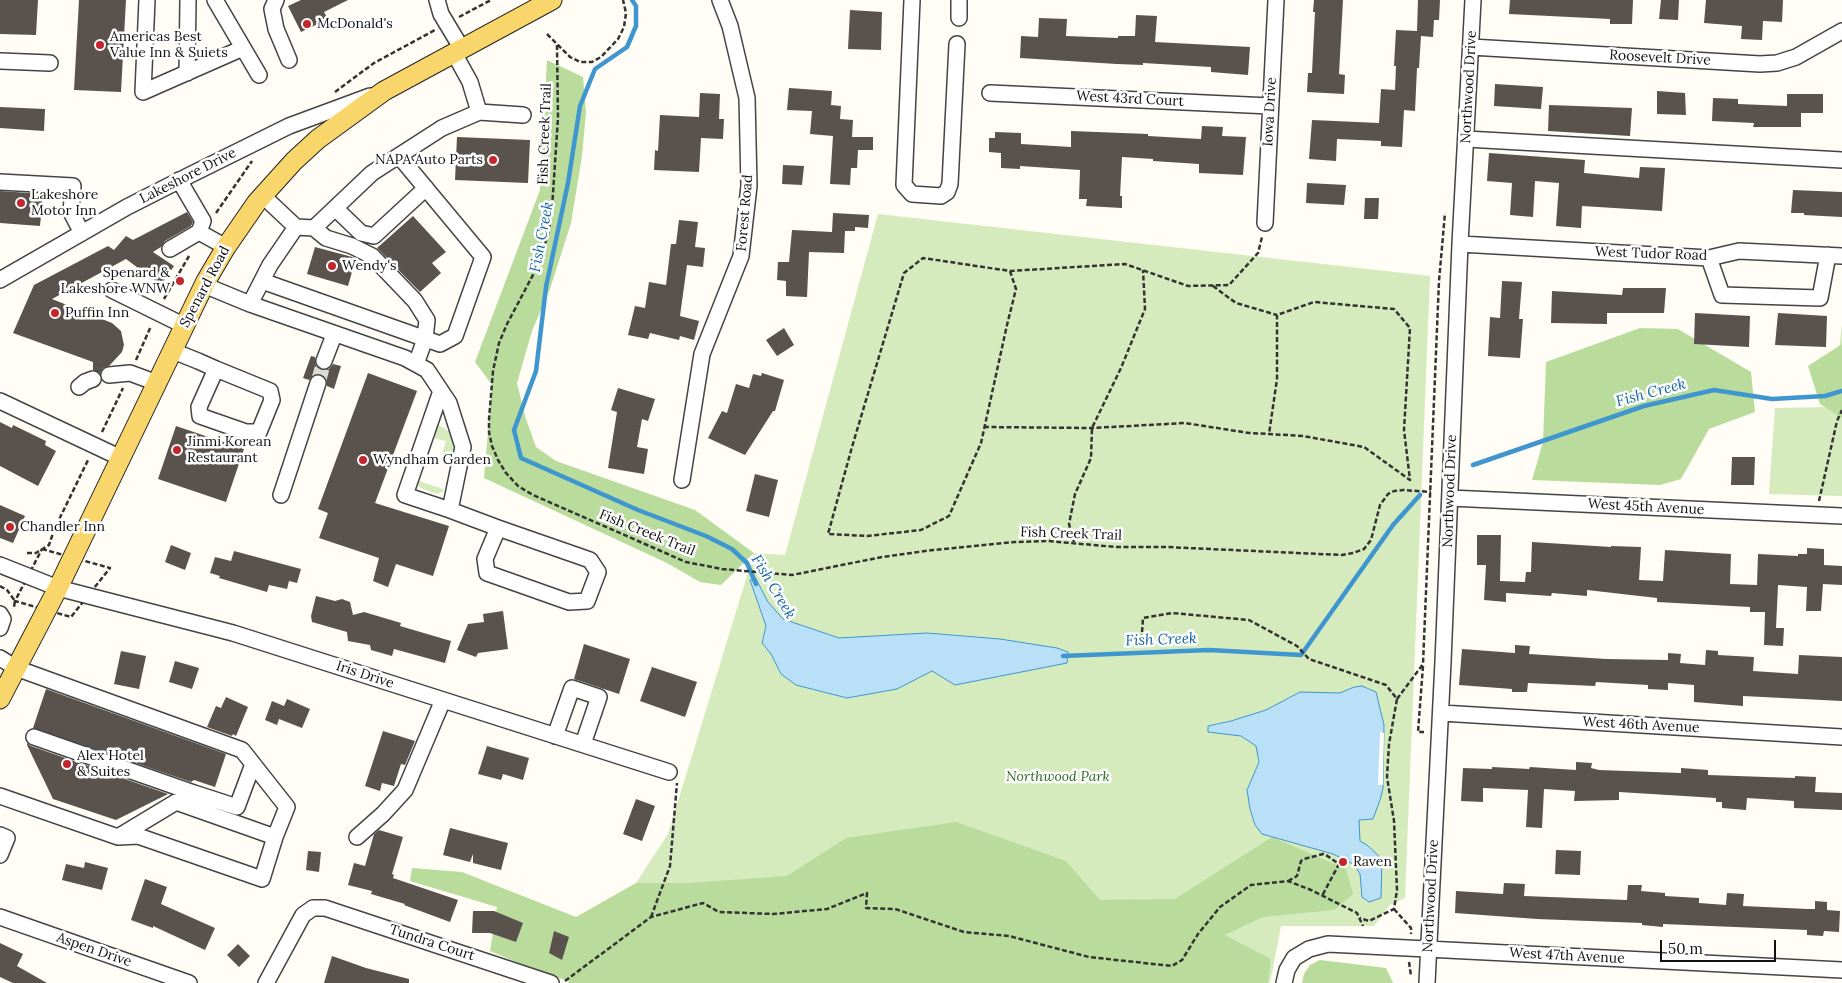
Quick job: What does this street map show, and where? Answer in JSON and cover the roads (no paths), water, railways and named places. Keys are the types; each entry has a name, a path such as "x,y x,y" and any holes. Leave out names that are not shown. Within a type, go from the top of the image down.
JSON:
{"main road":[{"name":"Spenard Road","path":"0,699 58,588 204,285 226,247 263,196 308,148 384,91 552,0"}],"street":[{"path":"147,0 143,92 243,48"},
{"path":"187,73 188,0"},
{"path":"215,0 259,75"},
{"path":"276,0 272,9 276,29 289,60"},
{"path":"437,0 441,14 470,82 479,112"},
{"name":"Forest Road","path":"682,480 702,354 741,256 749,186 747,98 730,26 720,0"},
{"path":"912,0 904,185 912,194 941,196 947,192 950,184 957,44"},
{"path":"958,18 959,0"},
{"name":"Iowa Drive","path":"1265,223 1276,0"},
{"name":"Northwood Drive","path":"1427,983 1441,713 1460,244 1474,0"},
{"name":"Roosevelt Drive","path":"1471,47 1760,64 1777,63 1796,57 1842,31"},
{"path":"0,61 50,63"},
{"name":"Lakeshore Drive","path":"0,280 184,177 289,126 384,91"},
{"name":"West 43rd Court","path":"990,93 1270,106"},
{"path":"314,228 372,173 442,128 479,112 523,115"},
{"path":"289,126 303,124 309,126 312,133 308,148"},
{"path":"1466,139 1842,160"},
{"path":"262,281 440,344 455,336 483,257 399,156"},
{"path":"170,249 199,232 203,221 184,177"},
{"path":"0,182 73,186 71,212 82,233"},
{"path":"335,208 361,233 374,236 426,188"},
{"path":"263,196 296,227 314,228 326,238 352,246 372,256 415,301 427,320 416,364"},
{"path":"250,304 270,265 296,227"},
{"path":"199,232 226,247"},
{"name":"West Tudor Road","path":"1460,244 1709,258 1739,251 1835,256"},
{"path":"1709,258 1722,295 1820,298 1835,256"},
{"path":"204,285 334,335 405,358 427,370 449,403 463,447 450,510"},
{"path":"112,290 185,326"},
{"path":"324,360 334,335"},
{"path":"173,351 270,391 272,400 259,432 246,432 200,416 199,407 216,369"},
{"path":"109,375 130,374 157,383"},
{"path":"79,387 93,379"},
{"path":"281,495 318,383"},
{"path":"441,391 405,495 590,560 598,572 588,600 569,602 488,573 485,559 498,528"},
{"path":"0,400 121,458"},
{"name":"West 45th Avenue","path":"1450,498 1842,516"},
{"name":"Iris Drive","path":"0,565 58,588 233,633 669,772"},
{"path":"0,614 3,620 0,628"},
{"path":"0,658 16,668 242,750 287,807 262,879 138,836 118,837 0,796"},
{"path":"555,736 572,688 599,698 582,744"},
{"path":"357,837 383,814 405,790 443,700"},
{"name":"West 46th Avenue","path":"1441,713 1842,737"},
{"path":"34,737 194,793 237,806 253,764"},
{"path":"118,837 194,793"},
{"path":"176,802 276,837"},
{"path":"0,835 7,838 0,855"},
{"name":"Tundra Court","path":"266,983 303,915 312,908 325,908 551,983"},
{"name":"Aspen Drive","path":"0,917 189,983"},
{"name":"West 47th Avenue","path":"1284,983 1287,970 1294,958 1309,949 1328,944 1842,970"}],"water":[{"path":"756,579 768,602 783,619 839,638 927,633 1000,639 1057,648 1068,652 1067,663 955,685 932,671 897,689 847,698 796,685 781,674 771,654 762,643 766,626 750,580"},
{"path":"1362,686 1376,692 1384,725 1383,788 1381,797 1373,819 1359,820 1360,841 1382,859 1381,898 1369,902 1362,897 1360,874 1355,865 1333,854 1262,834 1255,825 1247,790 1259,762 1256,746 1241,736 1208,732 1208,726 1266,710 1300,692 1340,693"}],"waterway":[{"name":"Fish Creek","path":"632,0 636,6 636,26 627,47 595,69 580,106 568,183 546,287 536,371 514,430 521,458 638,510 706,536 732,549 747,563 756,584"},
{"name":"Fish Creek","path":"1473,465 1644,406 1714,390 1772,399 1825,396 1842,391"},
{"name":"Fish Creek","path":"1063,656 1209,650 1301,655 1393,525 1420,495"}],"tunnel":[{"path":"318,383 324,361"}],"place":[{"name":"McDonald's","path":"307,24"},
{"name":"Americas Best Value Inn & Suiets","path":"100,45"},
{"name":"NAPA Auto Parts","path":"493,160"},
{"name":"Lakeshore Motor Inn","path":"21,203"},
{"name":"Wendy's","path":"332,266"},
{"name":"Spenard & Lakeshore WNW","path":"180,281"},
{"name":"Puffin Inn","path":"55,313"},
{"name":"Jinmi Korean Restaurant","path":"177,450"},
{"name":"Wyndham Garden","path":"363,460"},
{"name":"Chandler Inn","path":"10,527"},
{"name":"Alex Hotel & Suites","path":"67,764"},
{"name":"Raven","path":"1343,862"}],"park label":[{"name":"Northwood Park","path":"1058,777"}]}
